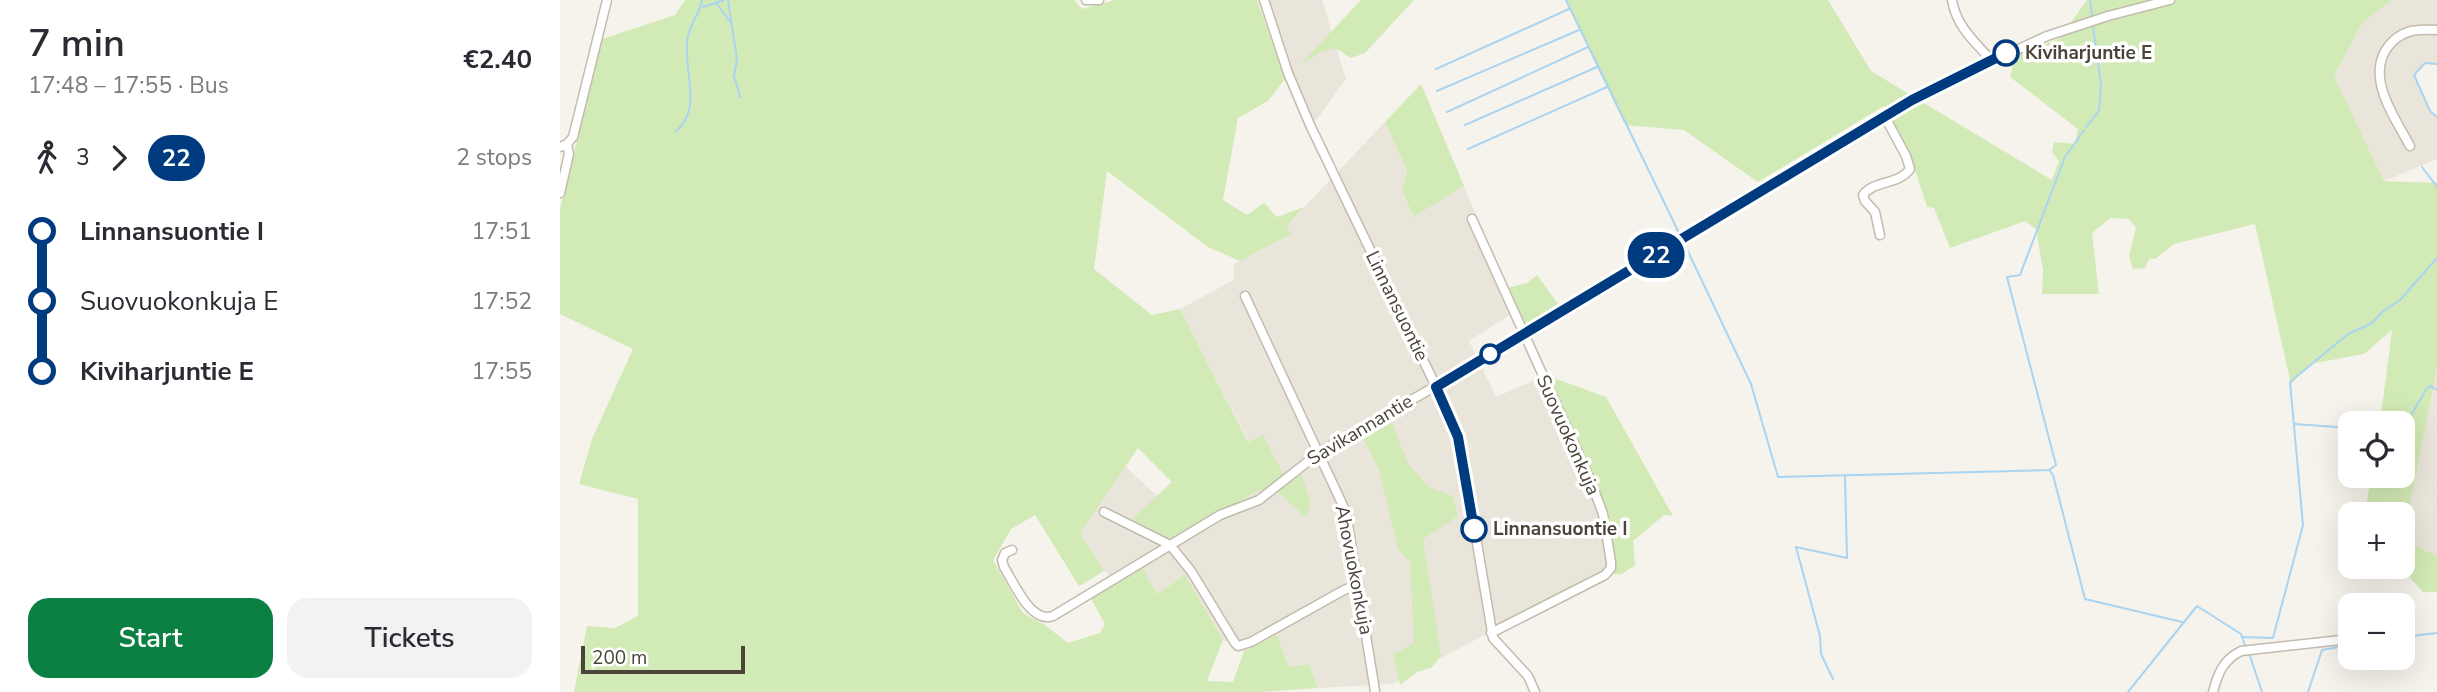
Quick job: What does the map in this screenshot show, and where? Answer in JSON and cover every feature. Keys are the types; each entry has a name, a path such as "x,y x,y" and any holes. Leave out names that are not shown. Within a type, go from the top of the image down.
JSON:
{"street":[{"path":"560,193 569,154 564,146 573,137 607,0"},
{"path":"1086,0 1100,0"},
{"name":"Linnansuontie","path":"1264,0 1288,73 1310,125 1458,437 1491,633 1498,646 1528,676 1535,692"},
{"path":"1952,0 1961,25 1991,60"},
{"name":"Savikannantie","path":"1012,550 1005,554 1002,560 1004,566 1033,613 1047,618 1231,509 1259,500 1320,453 1436,387 1938,86 1991,60 2082,24 2170,0"},
{"path":"2410,146 2381,85 2379,64 2386,48 2397,37 2412,29 2437,30"},
{"path":"1880,235 1875,212 1863,195 1870,188 1905,175 1910,169 1885,117"},
{"name":"Suovuokonkuja","path":"1472,219 1599,504 1611,568 1596,579 1491,633"},
{"name":"Ahovuokonkuja","path":"1245,296 1346,512 1375,691"},
{"path":"1104,512 1170,545 1191,572 1238,646 1251,642 1343,590 1359,584"},
{"path":"2213,692 2221,667 2229,656 2241,651 2338,640"}],"shaded area":[{"path":"1269,0 1322,0 1346,79 1315,122 1290,66"},
{"path":"2392,0 2437,0 2437,64 2425,63 2414,76 2431,111 2437,117 2437,159 2384,181 2334,76 2362,23"},
{"path":"1385,122 1407,170 1402,190 1412,216 1464,186 1516,311 1469,341 1496,397 1539,378 1600,513 1609,566 1605,571 1392,684 1318,688 1309,664 1289,667 1277,635 1244,651 1223,640 1185,575 1157,594 1118,580 1104,571 1080,533 1125,466 1157,496 1133,519 1263,435 1249,442 1180,309 1234,280 1234,264 1291,234 1287,225"},
{"path":"2437,369 2437,556 2415,546 2415,502 2411,502"}],"green space":[{"path":"685,0 1074,0 1082,9 1115,0 1257,0 1285,79 1268,101 1238,118 1223,200 1247,215 1264,203 1277,217 1304,207 1287,225 1291,234 1240,261 1208,247 1107,171 1094,269 1152,315 1180,309 1248,442 1263,435 1284,476 1300,472 1311,502 1306,518 1279,493 1259,490 1170,541 1132,519 1172,482 1138,448 1080,533 1104,571 1079,586 1035,515 1011,529 993,560 1023,613 1045,625 1068,643 1100,633 1105,624 1090,597 1141,566 1157,594 1185,575 1223,640 1207,681 1233,682 1244,651 1277,635 1289,667 1309,664 1318,688 1260,692 574,692 587,626 615,628 638,616 638,499 579,484 592,439 633,349 560,314 560,209 602,39 675,15"},
{"path":"1361,0 1414,0 1365,53 1351,58 1335,48 1319,53 1300,65"},
{"path":"1565,0 1828,0 1871,71 2052,180 2059,161 2052,152 2054,142 2075,144 2078,129 2010,77 2015,56 2060,38 2087,0 2392,0 2362,23 2334,76 2384,181 2437,183 2437,369 2415,480 2415,411 2382,411 2392,330 2364,354 2315,363 2306,368 2291,384 2255,224 2174,244 2155,259 2149,259 2145,268 2133,269 2129,256 2136,228 2129,219 2110,218 2092,233 2099,294 2042,294 2043,270 2036,229 2025,221 1950,248 1934,208 1927,207 1912,160 1884,106 1758,182 1684,130 1625,125"},
{"path":"1421,84 1464,186 1413,217 1402,190 1407,170 1385,122"},
{"path":"1537,275 1558,304 1525,326 1507,288 1527,283"},
{"path":"1551,377 1606,397 1673,516 1664,515 1633,541 1635,565 1622,574 1614,574 1608,523 1601,499 1583,451 1550,382"},
{"path":"1391,420 1408,464 1429,487 1453,496 1458,516 1423,539 1441,656 1431,668 1417,672 1400,685 1393,655 1414,643 1410,562 1398,549 1379,470 1363,438"},
{"path":"2369,488 2413,488 2411,502 2367,502"},
{"path":"2415,546 2437,556 2437,592 2423,592 2411,579 2415,579"}],"waterway":[{"path":"675,132 689,111 688,36 702,0"},
{"path":"703,7 724,0"},
{"path":"728,0 737,59 734,76 740,97"},
{"path":"1566,0 1680,235"},
{"path":"2090,0 2092,16"},
{"path":"716,3 732,24"},
{"path":"1436,69 1569,9"},
{"path":"2086,127 2099,111 2101,85 2093,26"},
{"path":"1437,91 1579,30"},
{"path":"1447,112 1588,47"},
{"path":"2437,64 2425,63 2414,75 2430,111 2437,117"},
{"path":"1465,125 1597,67"},
{"path":"1468,149 1607,87"},
{"path":"1684,243 1751,384 1778,477 2049,470 2056,465 2007,277 2020,275 2065,157 2084,130"},
{"path":"2422,167 2437,187"},
{"path":"2242,637 2273,638 2303,525 2290,382 2348,334 2372,323 2382,312 2400,300 2437,258"},
{"path":"2414,411 2427,388 2431,386 2437,390"},
{"path":"2295,424 2338,427"},
{"path":"2050,471 2085,599 2182,622"},
{"path":"1833,679 1821,654 1820,636 1796,547 1847,558 1845,477"},
{"path":"2128,692 2197,606 2241,634 2246,648"},
{"path":"2415,636 2437,633"},
{"path":"2308,692 2322,650 2338,647"},
{"path":"2249,653 2262,692"}],"bus line":[{"name":"22","path":"1474,529 1458,437 1436,387 1912,100 2006,53"}],"place":[{"name":"Kiviharjuntie E","path":"2006,53"},
{"name":"Linnansuontie I","path":"1474,529"}]}
